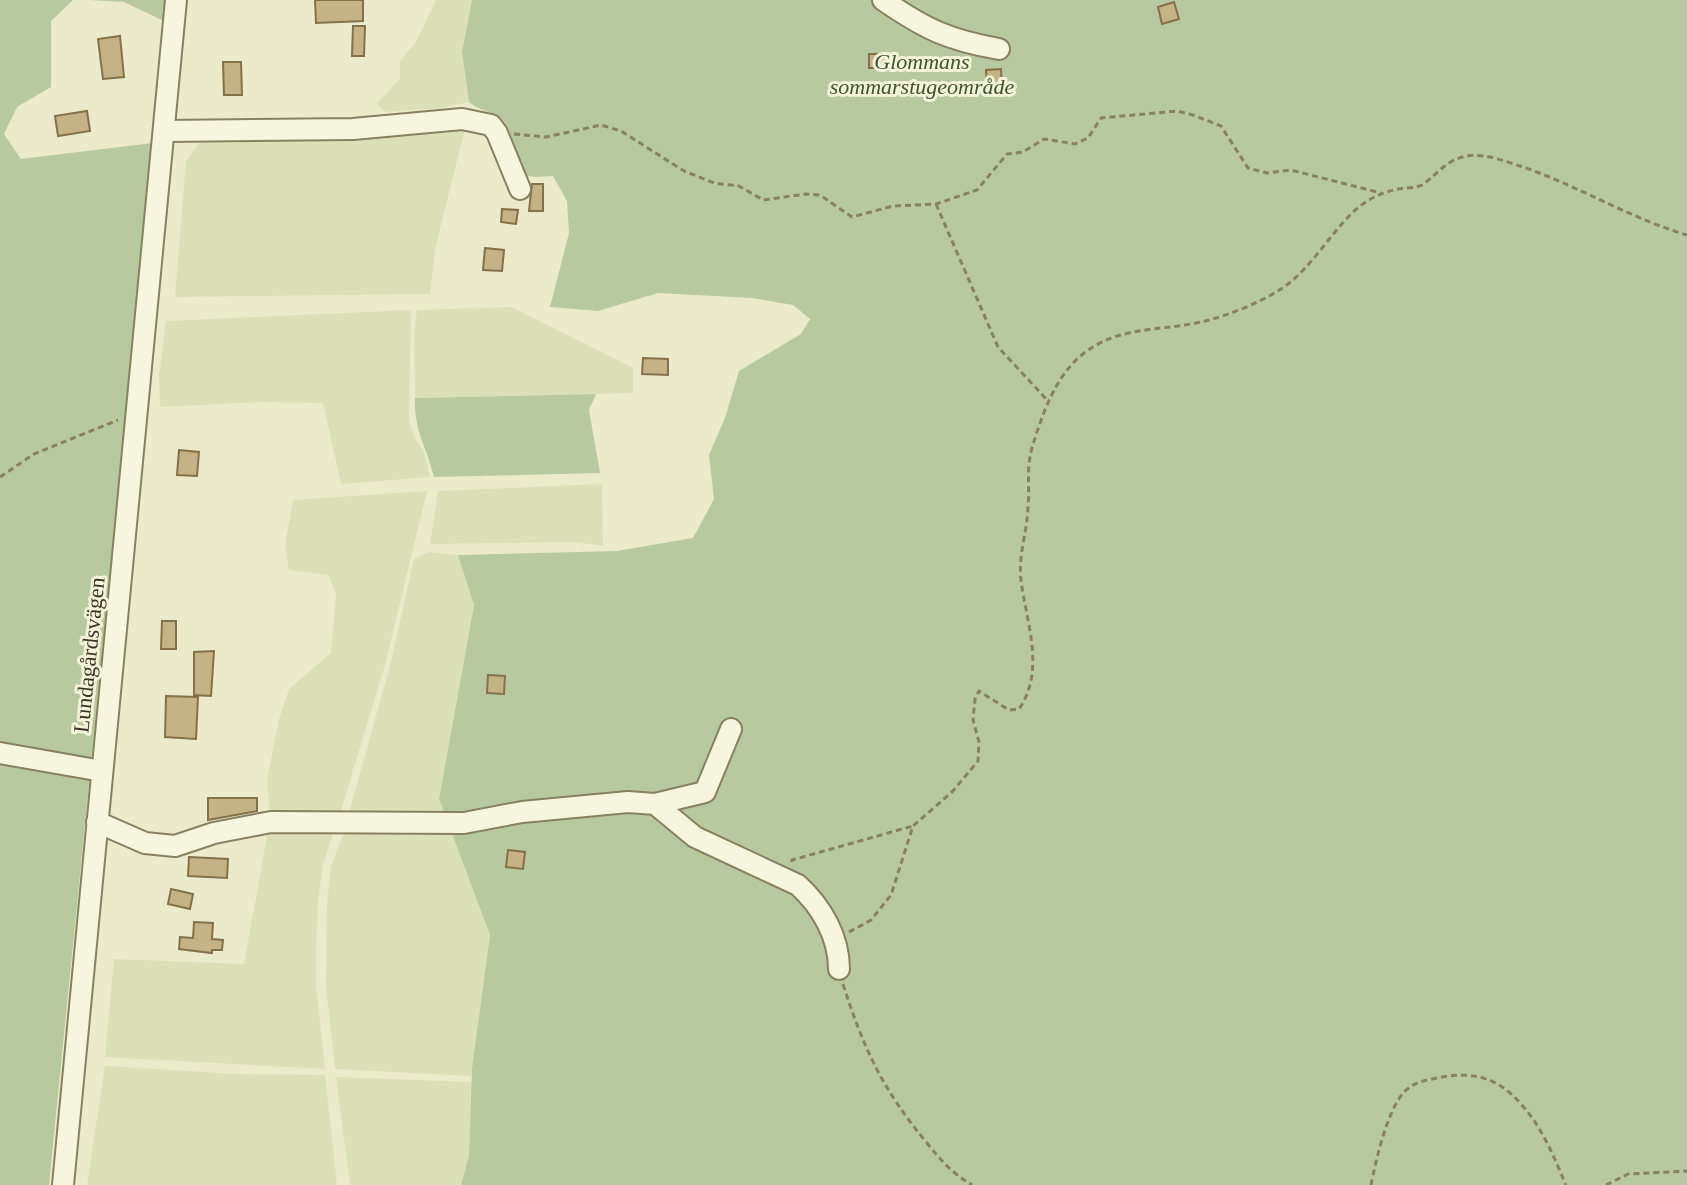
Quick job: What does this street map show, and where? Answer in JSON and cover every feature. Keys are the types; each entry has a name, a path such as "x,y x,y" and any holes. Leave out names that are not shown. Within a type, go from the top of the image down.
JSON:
{"street":[{"name":"Lundagårdsvägen","path":"63,1185 176,0"},
{"path":"883,0 917,23 960,42 999,49"},
{"path":"164,131 353,129 462,119 491,125 520,189"},
{"path":"97,822 145,843 175,846 214,833 271,822 464,823 522,812 628,802 655,804 705,792 731,729"},
{"path":"0,753 102,771"},
{"path":"655,804 695,837 787,878 811,897 835,939 839,969"}],"path":[{"path":"497,133 546,137 601,125 621,131 684,171 714,183 739,186 763,200 820,195 852,217 893,206 936,204 977,190 1007,154 1023,152 1044,139 1075,144 1088,138 1101,118 1177,111 1221,126 1248,168 1267,173 1291,170 1381,193 1420,186 1438,168 1467,156 1497,159 1555,178 1662,227 1687,235"},
{"path":"787,878 792,860 913,826 952,792 978,761 979,742 973,720 979,691 1009,710 1019,709 1026,699 1033,661 1031,624 1020,577 1029,506 1027,477 1031,450 1062,376 1081,355 1104,340 1137,329 1210,320 1281,289 1301,272 1347,219 1381,193"},
{"path":"936,204 998,347 1049,402"},
{"path":"0,477 34,454 113,423 137,410"},
{"path":"835,939 871,920 891,895 913,826"},
{"path":"839,969 875,1071 907,1120 948,1171 972,1185"},
{"path":"1371,1185 1392,1113 1404,1092 1418,1082 1457,1073 1477,1074 1500,1086 1520,1103 1547,1142 1566,1185"},
{"path":"1606,1185 1628,1174 1687,1171"}],"green space":[{"path":"0,0 73,0 51,21 51,87 17,107 4,134 21,159 153,143 49,1185 0,1185"},
{"path":"89,0 169,0 166,22 124,2"},
{"path":"436,0 472,0 462,52 469,102 441,108 386,112 376,104 400,79 400,61 416,42"},
{"name":"Glommans sommarstugeområde","path":"472,0 1687,0 1687,1185 461,1185 469,1155 472,1068 490,935 439,799 474,605 458,555 617,551 693,538 714,499 709,455 725,418 739,371 801,334 810,319 793,305 752,298 658,293 598,311 550,307 569,233 567,201 553,176 531,177 524,173 503,120 469,102 462,52"},
{"path":"454,123 465,129 436,245 430,294 175,297 186,161 199,143 209,137"},
{"path":"511,307 633,368 633,393 415,398 414,334 417,310"},
{"path":"411,310 409,421 424,452 430,477 341,484 323,403 260,402 160,407 159,378 166,321"},
{"path":"596,394 589,410 600,473 434,477 418,430 415,398"},
{"path":"602,484 603,546 576,542 430,544 438,491"},
{"path":"427,491 385,665 339,817 270,817 267,779 279,719 289,689 331,653 336,594 328,575 289,570 285,545 293,500"},
{"path":"429,552 458,555 474,605 439,799 445,814 348,816 390,666 414,559"},
{"path":"448,822 490,935 471,1076 335,1069 326,986 327,904 331,867 347,824"},
{"path":"269,825 336,825 323,865 318,901 316,986 325,1069 105,1057 114,959 244,964"},
{"path":"105,1066 236,1074 325,1075 337,1185 87,1185"},
{"path":"336,1077 471,1082 469,1155 461,1185 350,1185"}],"building":[{"path":"315,0 363,0 363,21 316,23"},
{"path":"1174,2 1179,19 1162,24 1158,7"},
{"path":"353,26 365,26 364,56 352,56"},
{"path":"120,36 124,77 103,79 98,39"},
{"path":"869,54 887,54 887,68 869,68"},
{"path":"223,62 241,62 242,95 224,95"},
{"path":"1001,69 1002,86 987,88 986,70"},
{"path":"87,111 90,131 58,136 55,116"},
{"path":"532,184 543,184 543,211 529,211"},
{"path":"502,209 518,210 516,224 501,222"},
{"path":"485,248 504,250 502,271 483,270"},
{"path":"643,358 668,359 668,375 642,374"},
{"path":"179,450 199,452 197,476 177,475"},
{"path":"162,621 176,621 176,649 161,649"},
{"path":"214,651 211,696 194,695 194,652"},
{"path":"488,675 505,676 504,694 487,693"},
{"path":"166,696 198,697 196,739 165,737"},
{"path":"208,798 257,798 257,811 208,820"},
{"path":"508,850 525,852 523,869 506,867"},
{"path":"189,857 228,859 227,878 188,876"},
{"path":"171,889 193,894 190,909 168,904"},
{"path":"194,922 213,923 212,939 223,940 222,950 212,950 212,953 179,949 180,937 193,938"}]}
